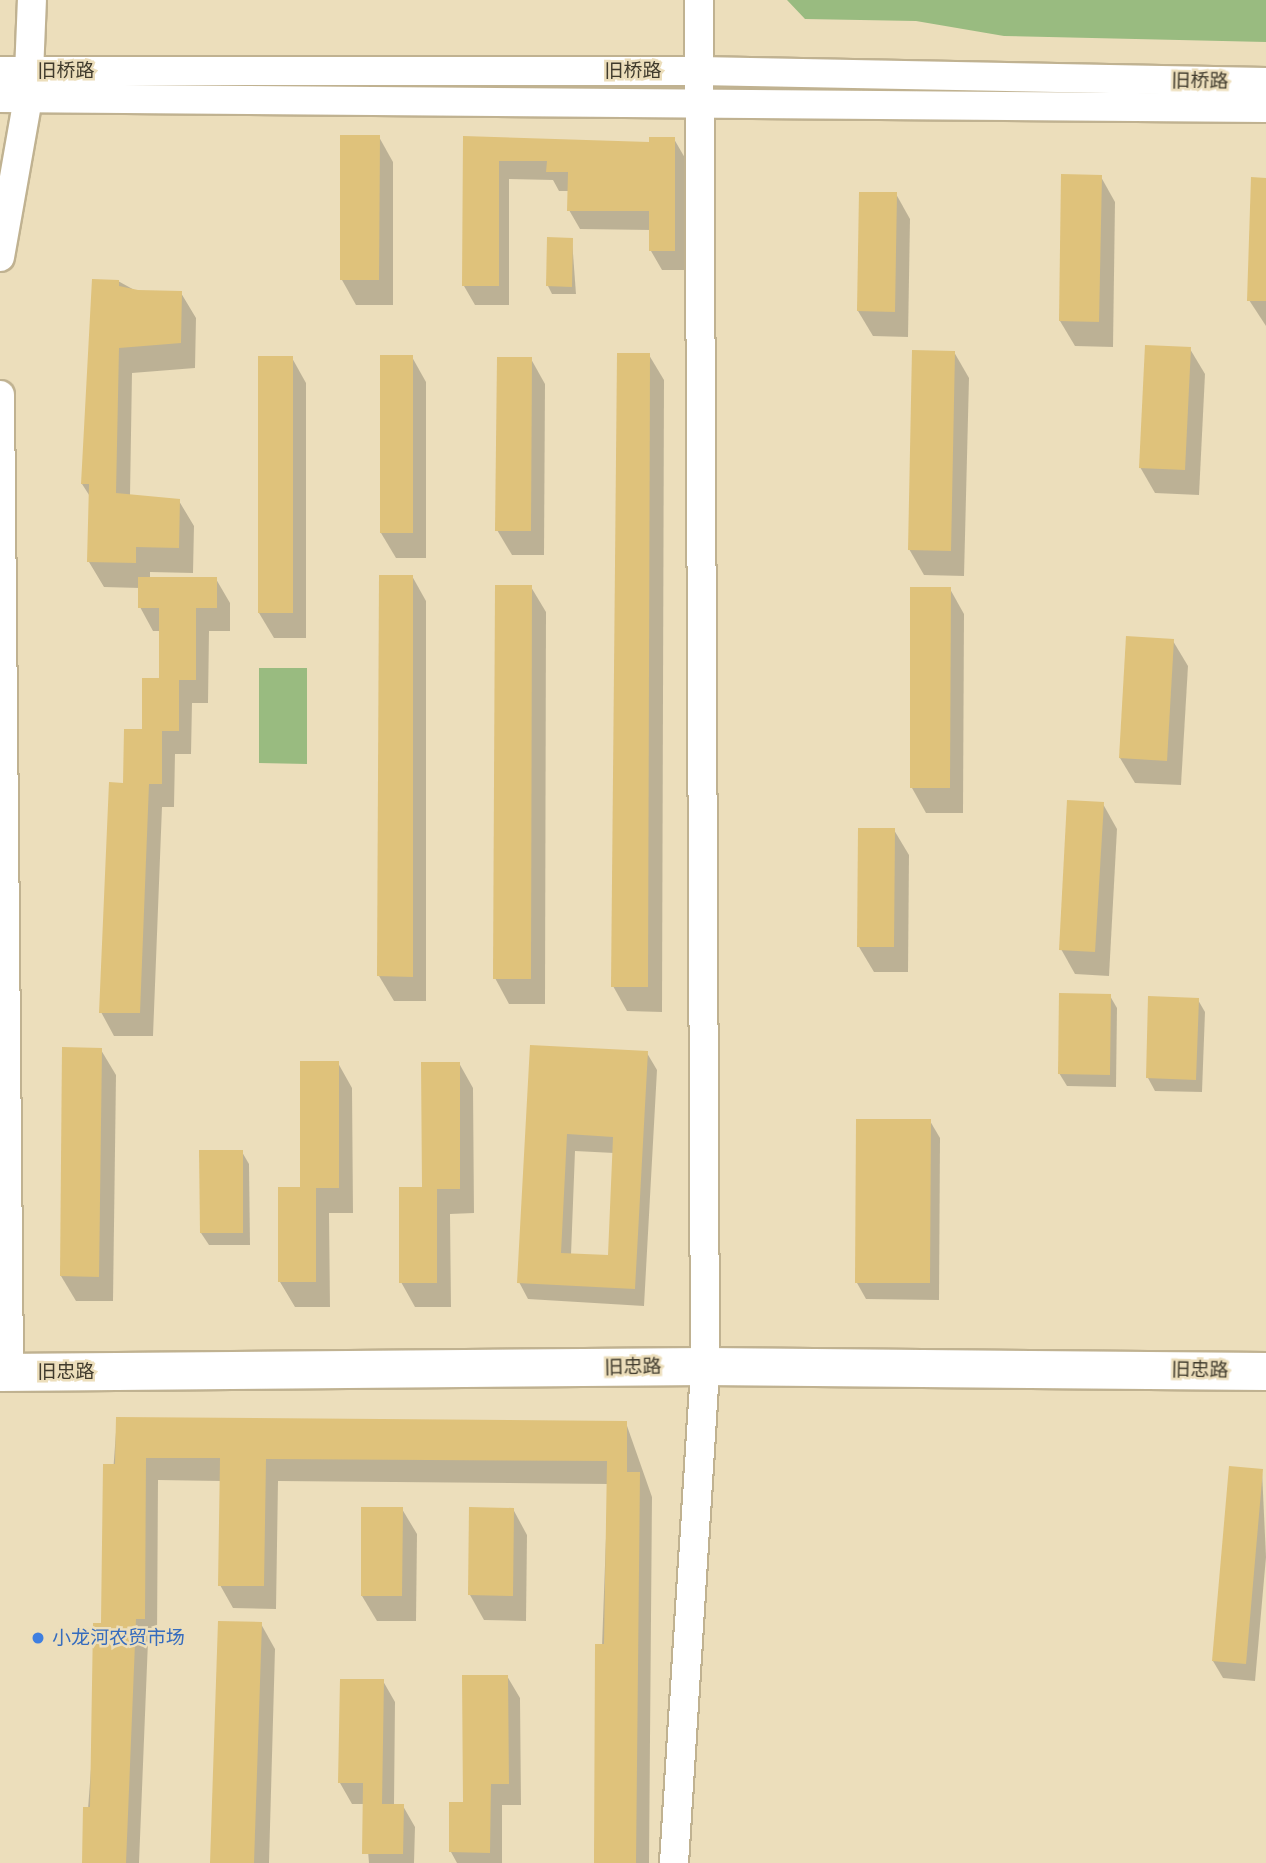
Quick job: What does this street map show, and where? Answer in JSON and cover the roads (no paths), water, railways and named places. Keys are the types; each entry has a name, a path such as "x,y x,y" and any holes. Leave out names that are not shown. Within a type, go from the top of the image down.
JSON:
{"main road":[{"name":"旧忠路","path":"5,1372 705,1366 1266,1371"}],"street":[{"path":"0,257 29,84 32,0"},
{"path":"674,1863 705,1366 699,0"},
{"name":"旧桥路","path":"0,71 29,84 700,103 1266,108"},
{"name":"旧桥路","path":"0,98 29,84 699,71 1266,82"},
{"path":"0,395 5,1372"}],"place":[{"name":"小龙河农贸市场","path":"38,1638"}]}
